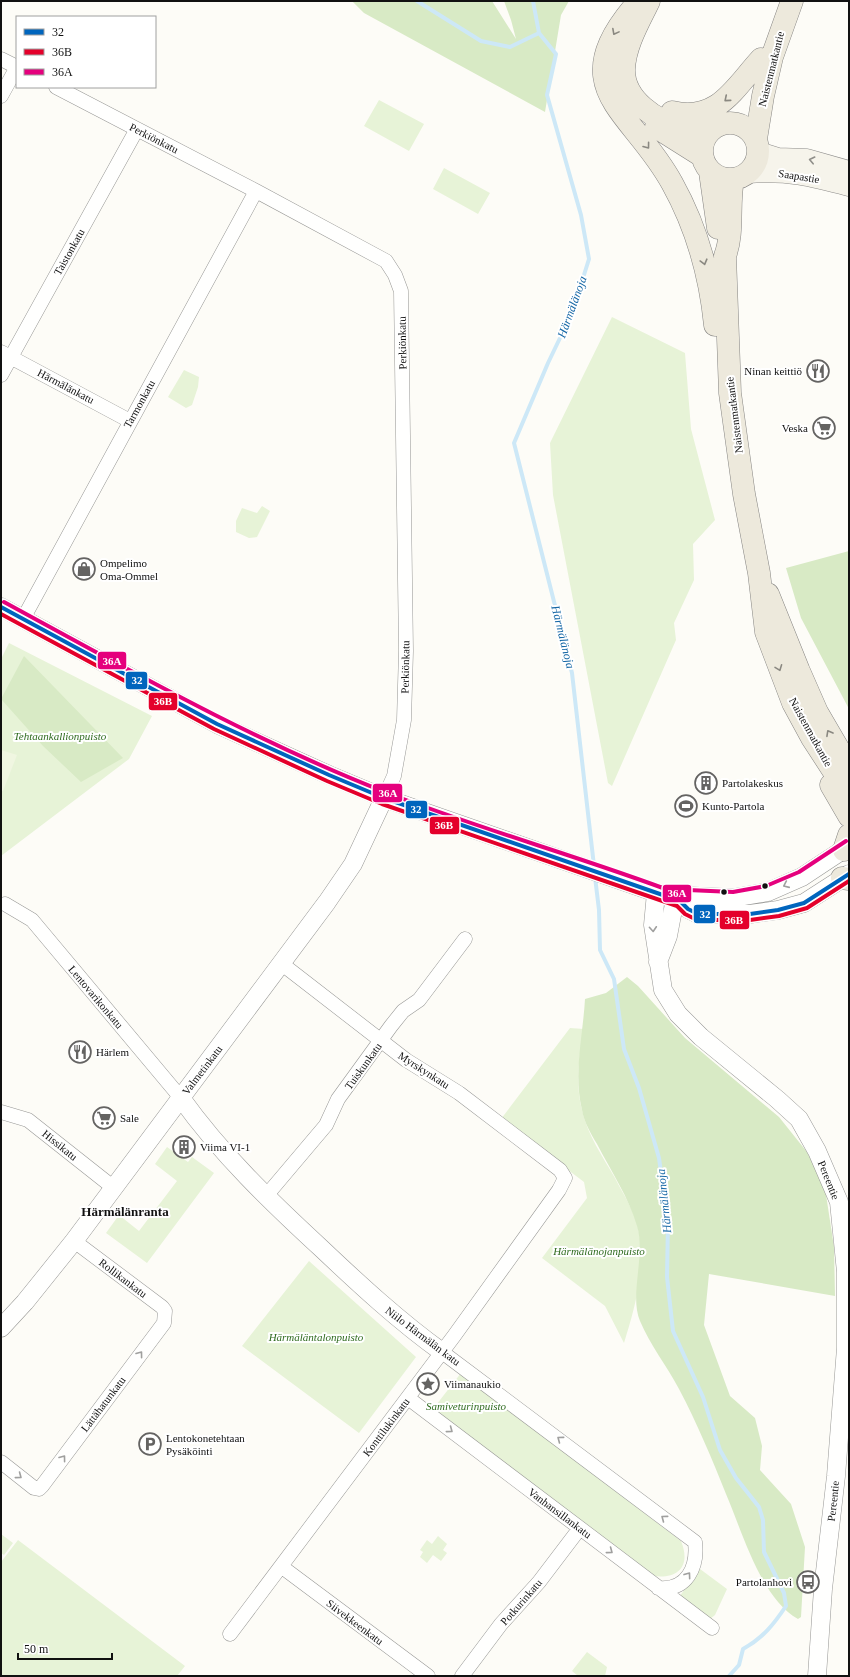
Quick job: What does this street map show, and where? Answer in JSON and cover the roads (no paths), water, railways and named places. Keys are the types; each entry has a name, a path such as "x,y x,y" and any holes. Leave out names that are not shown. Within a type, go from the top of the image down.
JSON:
{"main road":[{"path":"639,1 620,24 607,48 604,72 607,88 616,108 650,149 669,177 692,226 708,278 719,354 728,371"},
{"path":"640,104 658,129 676,138 706,164 717,176 741,176 754,167 757,145 746,128 725,124 690,127 674,124 654,115 634,99 625,83 624,68 630,42 649,1"},
{"name":"Naistenmatkantie","path":"725,124 749,100 781,1"},
{"name":"Naistenmatkantie","path":"757,145 763,96 772,57 792,1"},
{"path":"640,104 682,113 705,111 713,108 731,96 761,59"},
{"path":"706,164 704,139 725,124"},
{"name":"Saapastie","path":"757,145 778,158 807,159 849,171"},
{"name":"Naistenmatkantie","path":"706,164 720,246 725,256"},
{"name":"Saapastie","path":"741,176 790,172 849,186"},
{"name":"Naistenmatkantie","path":"741,176 730,200 729,244 725,256 728,371 744,494 759,573 766,632 778,667 793,703 812,738 839,767 849,795"},
{"path":"839,767 830,782 849,816"}],"street":[{"path":"1,58 16,66"},
{"path":"1,96 16,69"},
{"name":"Perkiönkatu","path":"58,88 256,191 386,261 395,274 401,291 406,666 404,720 394,776 384,798"},
{"name":"Taistonkatu","path":"1,375 6,355 137,129"},
{"name":"Tarmonkatu","path":"23,619 256,191"},
{"name":"Härmälänkatu","path":"6,355 130,420"},
{"path":"1,607 217,724 384,798 624,883 678,900 688,910 698,914 750,914 778,910 804,903 847,877"},
{"name":"Valmetinkatu","path":"1,1328 25,1302 74,1241 282,964 353,864 384,798"},
{"path":"678,900 688,896 734,898 768,892 802,877 847,844"},
{"name":"Pereentie","path":"656,894 653,925 663,990 678,1014 701,1037 777,1099 799,1119 817,1151 839,1202 848,1297 846,1348 842,1410 823,1589 817,1676"},
{"path":"658,964 678,900"},
{"name":"Lentovarikonkatu","path":"5,904 32,920 181,1098"},
{"name":"Tuiskunkatu","path":"266,1196 326,1125 338,1099 403,1011 419,1000 465,939"},
{"name":"Myrskynkatu","path":"282,964 406,1060 459,1093 560,1170 565,1178"},
{"name":"Niilo Härmälän katu","path":"181,1098 225,1154 266,1196 364,1289 442,1352 694,1542 696,1562 683,1582 668,1589 658,1588"},
{"name":"Hissikatu","path":"1,1112 28,1120 114,1188"},
{"name":"Konttilukinkatu","path":"230,1634 282,1567 442,1352 559,1190 565,1178"},
{"name":"Rollikankatu","path":"74,1241 162,1307 165,1318"},
{"name":"Lättähatunkatu","path":"1,1462 34,1488 38,1489 164,1323 165,1318"},
{"name":"Vanhansillankatu","path":"408,1398 712,1628"},
{"name":"Potkurinkatu","path":"462,1676 501,1624 539,1582 580,1528"},
{"name":"Siivekkeenkatu","path":"282,1567 428,1676"}],"waterway":[{"path":"417,1 481,41 510,47 539,33"},
{"name":"Härmälänoja","path":"533,1 539,33 556,54 547,95 581,215 589,259 572,313 548,363 514,443 572,673 594,866"},
{"name":"Härmälänoja","path":"595,877 599,910 600,950 614,979 624,1049 639,1088 659,1158 668,1222 667,1277 673,1331 703,1397 720,1450 736,1478 759,1507 763,1520 764,1552 784,1593 786,1606 768,1630 743,1649 739,1665 729,1676"}],"place":[{"name":"Ninan keittiö","path":"818,371"},
{"name":"Veska","path":"824,428"},
{"name":"Ompelimo Oma-Ommel","path":"84,569"},
{"name":"Partolakeskus","path":"706,783"},
{"name":"Kunto-Partola","path":"686,806"},
{"name":"Härlem","path":"80,1052"},
{"name":"Sale","path":"104,1118"},
{"name":"Viima VI-1","path":"184,1147"},
{"name":"Viimanaukio","path":"428,1384"},
{"name":"Lentokonetehtaan Pysäköinti","path":"150,1444"},
{"name":"Partolanhovi","path":"808,1582"}],"district":[{"name":"Härmälänranta","path":"125,1211"}],"park label":[{"name":"Tehtaankallionpuisto","path":"60,736"},
{"name":"Härmälänojanpuisto","path":"599,1251"},
{"name":"Härmäläntalonpuisto","path":"316,1337"},
{"name":"Samiveturinpuisto","path":"466,1406"}]}
